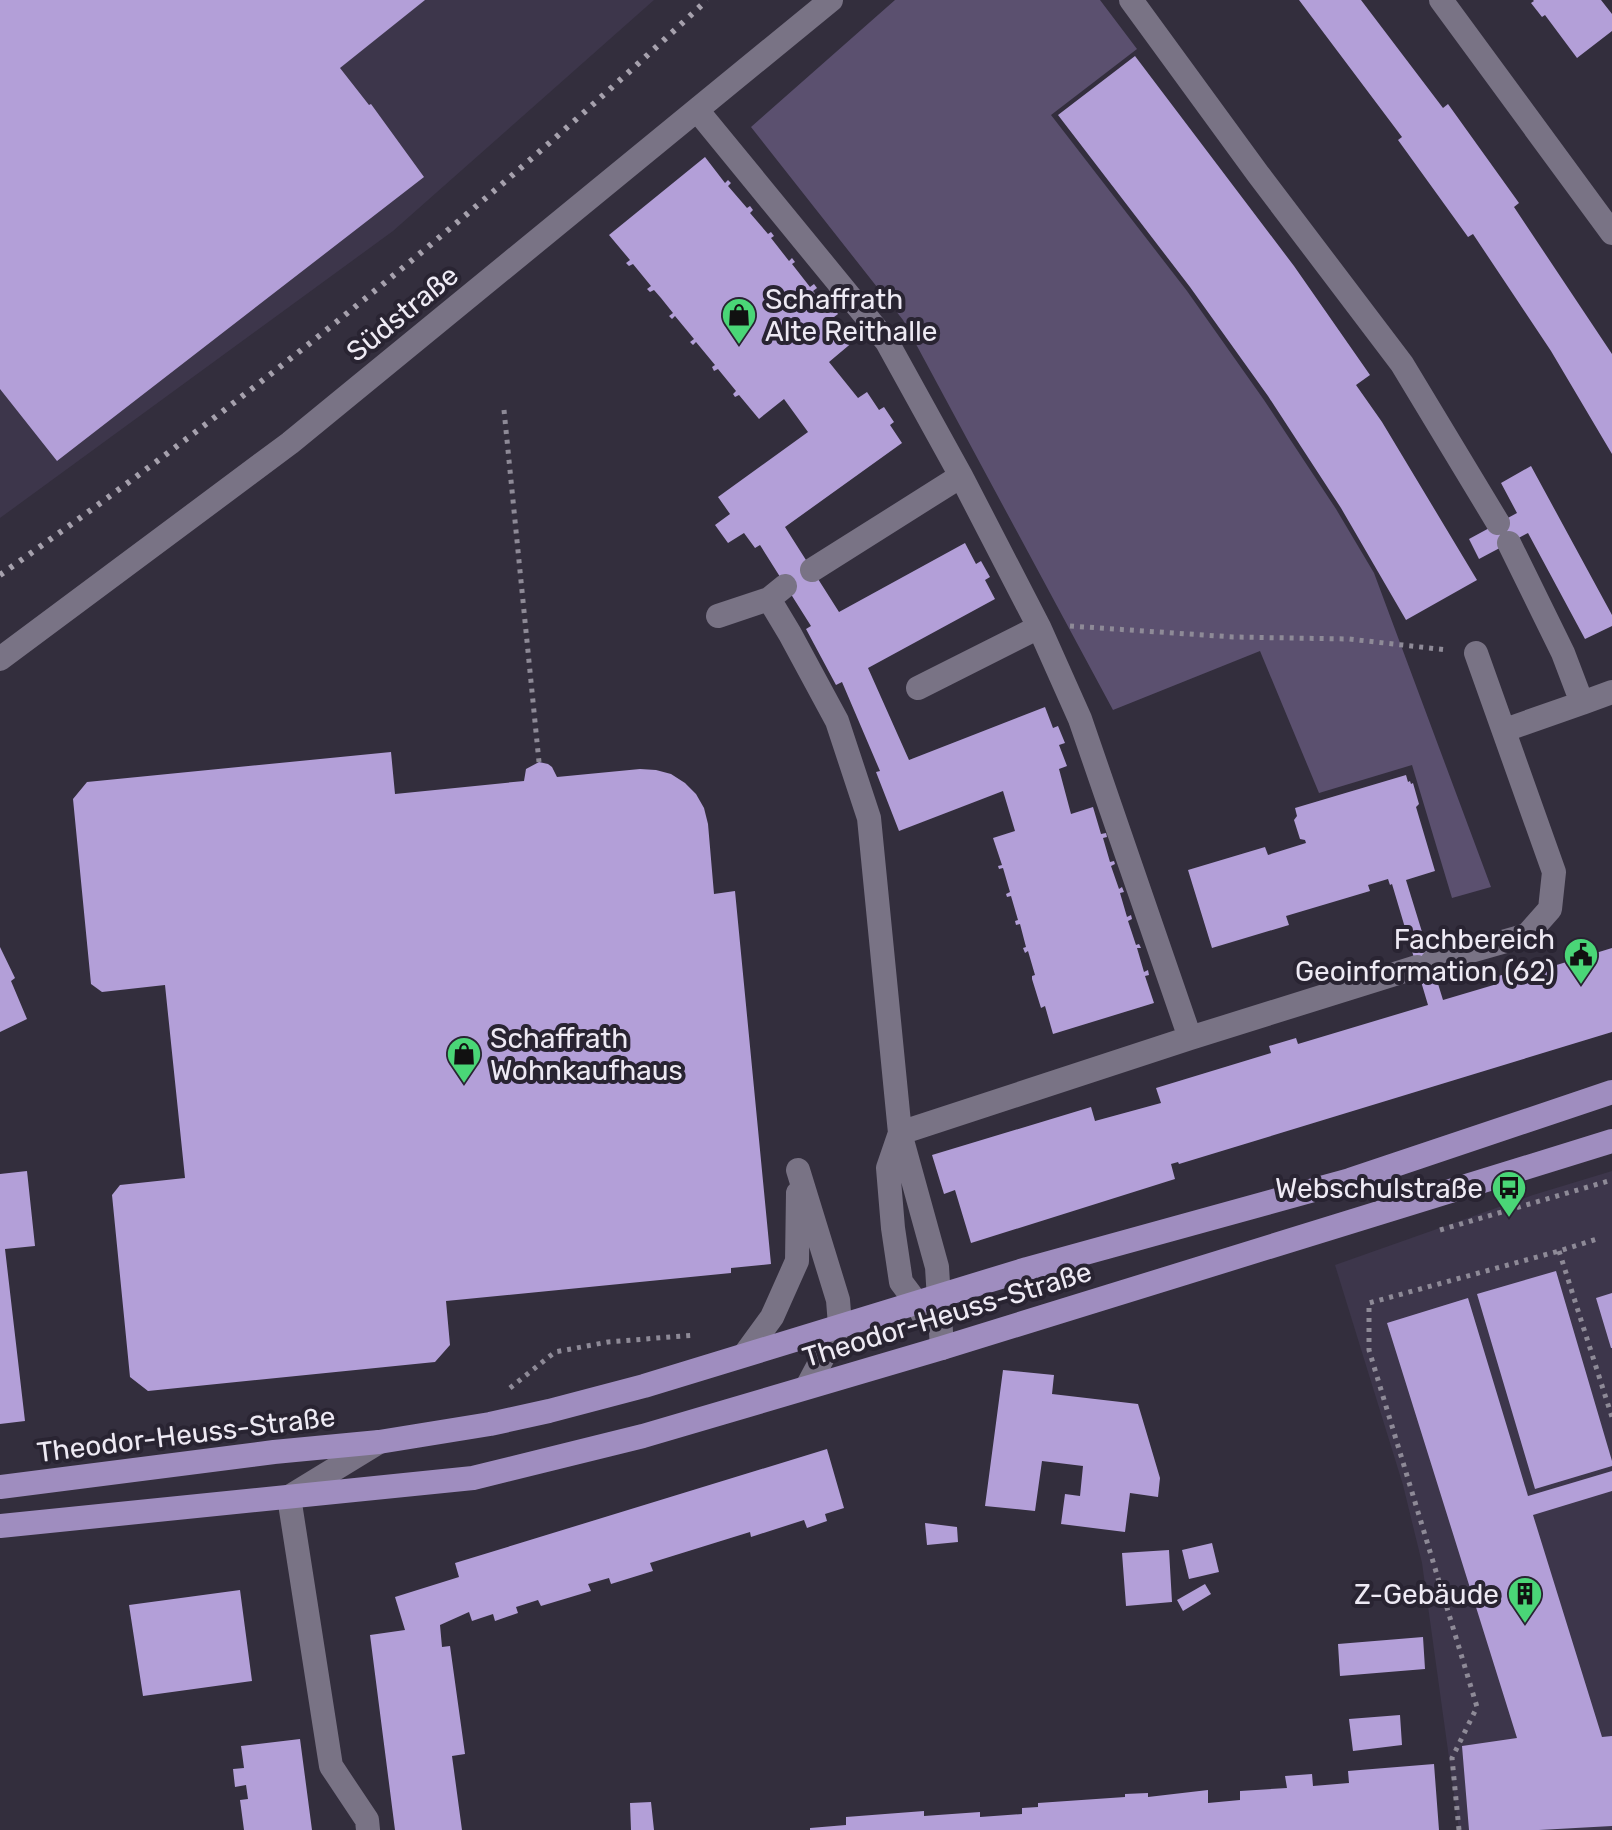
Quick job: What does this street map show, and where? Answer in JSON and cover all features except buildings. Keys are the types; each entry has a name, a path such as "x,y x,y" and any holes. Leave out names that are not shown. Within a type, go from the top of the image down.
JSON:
{"main road":[{"name":"Theodor-Heuss-Straße","path":"0,1487 274,1452 379,1442 549,1411 644,1386 928,1298 1350,1180 1612,1092"},
{"name":"Theodor-Heuss-Straße","path":"0,1526 473,1478 643,1436 942,1348 1612,1141"}],"street":[{"name":"Südstraße","path":"0,659 290,443 831,0"},
{"path":"1131,0 1402,364 1504,533 1563,653 1582,703"},
{"path":"1441,0 1612,233"},
{"path":"697,110 887,342 961,476 1039,627 1080,719 1190,1038"},
{"path":"812,570 961,476"},
{"path":"718,616 777,593 790,634 837,721 869,818 900,1133 937,1267 928,1298 942,1348"},
{"path":"918,688 1039,627"},
{"path":"900,1133 1190,1038 1527,935 1550,909 1554,872 1476,653"},
{"path":"1505,730 1612,692"},
{"path":"900,1133 888,1168 901,1282 928,1298"},
{"path":"745,1354 772,1317 797,1261 798,1170 838,1300 840,1325 807,1387"},
{"name":"Theodor-Heuss-Straße","path":"289,1497 379,1442"},
{"path":"289,1497 331,1766 367,1820 368,1830"}],"path":[{"path":"504,410 539,762"},
{"path":"1039,627 1078,625 1233,637 1349,639 1476,653"},
{"path":"1459,1830 1452,1758 1477,1707 1369,1350 1369,1303 1600,1238"},
{"path":"1559,1251 1612,1417"}],"shaded area":[{"path":"0,0 654,0 393,231 0,518"},
{"path":"895,0 1100,0 1137,49 1051,115 1187,291 1264,400 1374,573 1491,887 1452,898 1412,765 1319,793 1260,651 1113,710 903,320 751,127"},
{"path":"1612,1171 1612,1830 1459,1830 1422,1563 1403,1485 1335,1265 1533,1195"}],"railway":[{"path":"0,575 184,441 364,300 538,153 707,0"}],"place":[{"name":"Schaffrath Alte Reithalle","path":"739,346"},
{"name":"Fachbereich Geoinformation (62)","path":"1581,986"},
{"name":"Schaffrath Wohnkaufhaus","path":"464,1085"},
{"name":"Webschulstraße","path":"1509,1219"},
{"name":"Z-Gebäude","path":"1525,1625"}]}
